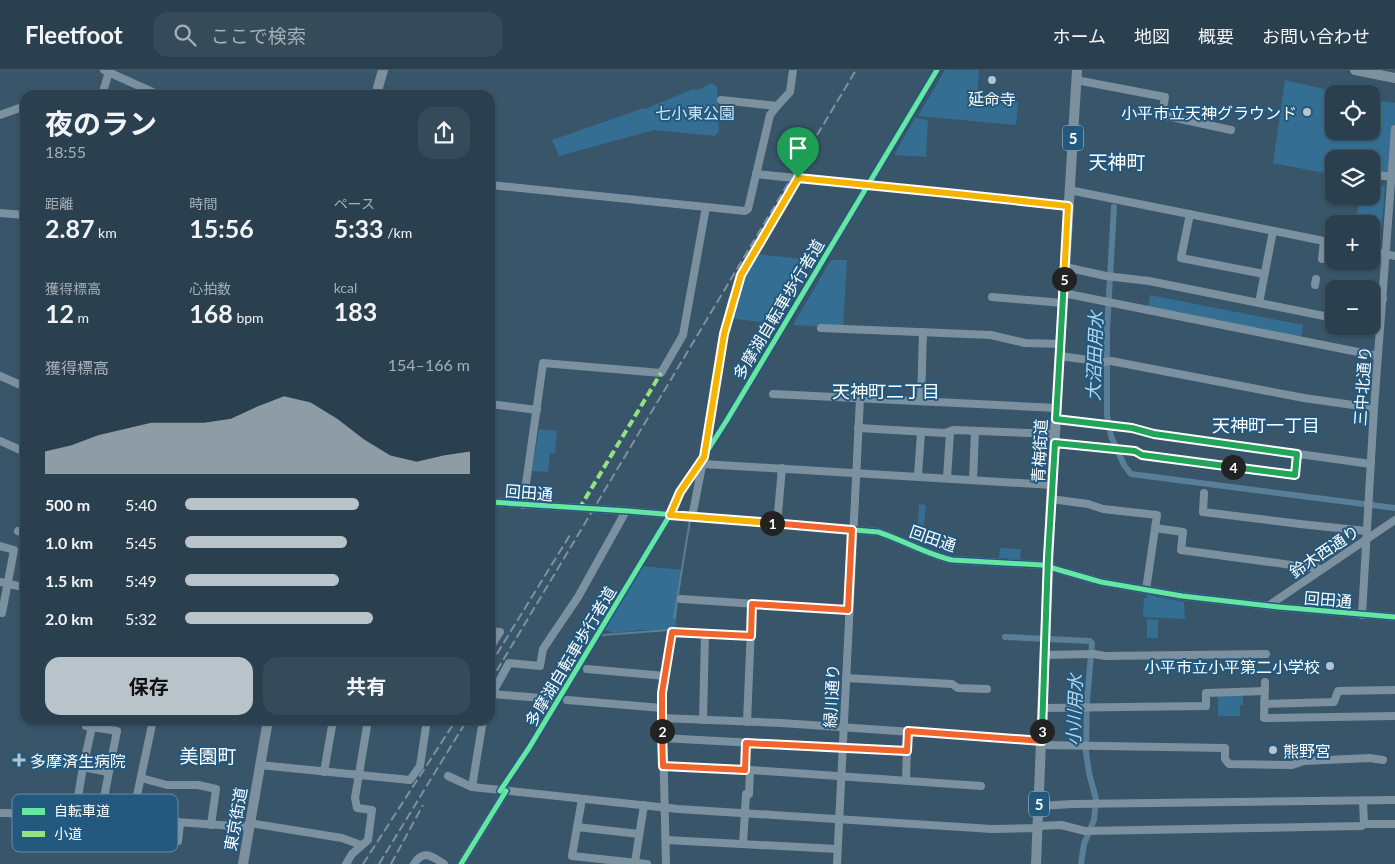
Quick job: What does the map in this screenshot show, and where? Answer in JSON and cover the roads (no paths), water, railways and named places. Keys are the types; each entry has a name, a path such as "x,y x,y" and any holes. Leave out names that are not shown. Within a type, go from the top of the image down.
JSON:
{"main road":[{"path":"377,90 383,70"},
{"path":"1355,70 1395,78"},
{"name":"青梅街道","path":"1036,864 1051,499 1077,75"},
{"name":"東京街道","path":"243,864 267,725"}],"street":[{"path":"495,186 745,211 748,209 770,115 790,92 793,70"},
{"path":"103,90 107,71 122,74 150,90"},
{"path":"1077,75 1165,97 1162,115 1231,130"},
{"path":"721,100 777,106"},
{"path":"0,115 20,108"},
{"name":"三中北通り","path":"1380,328 1391,176 1394,166 1395,129"},
{"path":"756,174 1068,206"},
{"path":"1380,175 1391,176"},
{"path":"692,516 703,464 724,334 732,301 741,275 798,178"},
{"path":"1069,190 1324,241 1322,259"},
{"path":"523,505 543,363 661,373 683,335 706,207"},
{"path":"0,213 20,214"},
{"path":"1190,214 1181,258 1264,274"},
{"path":"1259,303 1272,231"},
{"path":"1380,253 1395,256"},
{"path":"1065,267 1149,281 1325,316"},
{"path":"992,297 1063,298 1109,302 1378,356"},
{"path":"821,328 991,336 1026,343 1061,344"},
{"path":"921,401 923,332"},
{"name":"三中北通り","path":"1362,615 1380,335"},
{"path":"1060,356 1107,362 1304,398 1374,408"},
{"path":"0,376 20,385"},
{"path":"773,394 1057,408"},
{"name":"緑川通り","path":"837,864 848,610 860,398"},
{"path":"495,405 537,410"},
{"path":"1056,419 1132,428 1154,434 1371,464"},
{"path":"858,428 921,432 975,431 1055,439 1135,451 1142,455 1295,475 1297,454"},
{"path":"973,480 975,431"},
{"path":"918,476 921,432"},
{"path":"947,478 950,432"},
{"path":"0,441 20,450"},
{"path":"703,464 1052,485"},
{"path":"777,524 782,468"},
{"path":"1204,493 1202,512 1366,535"},
{"path":"1051,499 1088,504 1103,509 1157,515 1146,590"},
{"name":"回田通","path":"495,502 692,516 878,532 939,557 952,560 1048,566 1101,582 1182,596 1268,606 1395,617"},
{"path":"495,690 509,664 540,666 543,649 578,597 626,511"},
{"name":"鈴木西通り","path":"1268,606 1366,535 1395,520"},
{"path":"1155,528 1183,532 1181,550 1321,569"},
{"path":"0,546 14,550 4,583 2,613 0,612"},
{"path":"4,583 18,586"},
{"path":"681,599 848,610"},
{"path":"747,722 752,604"},
{"path":"495,632 500,632 495,640"},
{"path":"666,864 662,693 672,632 751,636"},
{"path":"703,720 706,634"},
{"path":"1045,655 1266,654"},
{"path":"586,669 665,676"},
{"path":"846,678 952,684 958,688 987,689"},
{"path":"1265,682 1264,718 1395,716"},
{"path":"1264,704 1334,702 1338,691 1395,690"},
{"path":"1043,708 1206,706 1206,693 1265,691"},
{"path":"495,697 553,699"},
{"path":"567,700 662,708"},
{"path":"662,718 908,731 1086,746 1225,748 1225,759 1229,764 1292,765 1304,761 1370,758 1383,760"},
{"path":"137,794 152,725"},
{"path":"324,772 332,725"},
{"path":"346,864 352,854 368,840 372,810 357,808 355,798 367,725"},
{"path":"260,764 410,780 420,766 426,725"},
{"path":"472,787 482,725"},
{"path":"79,794 89,726 117,731 104,794"},
{"path":"906,780 908,731"},
{"path":"662,738 907,751"},
{"path":"743,844 746,794 749,794 746,743"},
{"path":"663,766 981,786"},
{"path":"83,767 108,772"},
{"path":"448,776 472,787 582,799 665,807 992,829 1061,826 1088,831 1395,824"},
{"path":"141,778 167,785 198,785 216,789 211,825"},
{"path":"461,864 506,791"},
{"path":"582,799 572,856 647,864"},
{"path":"1039,806 1058,804 1395,800"},
{"path":"1363,801 1364,824"},
{"path":"635,862 644,805"},
{"path":"178,842 180,823 249,825 342,838 361,845"},
{"path":"577,827 639,834"},
{"path":"666,840 837,849"},
{"path":"414,864 420,856 424,855 429,855 444,864"}],"waterway":[{"name":"大沼田用水","path":"1114,207 1107,330 1107,415 1111,436 1124,465 1131,474 1395,508"},
{"path":"674,618 690,520"},
{"path":"603,635 669,630"},
{"name":"小川用水","path":"1005,637 1090,641 1092,643 1087,701 1086,752 1096,799 1094,820 1084,844 1081,864"}],"railway":[{"path":"495,674 856,70"},
{"path":"495,657 570,535"},
{"path":"363,864 453,725"},
{"path":"379,864 464,725"},
{"path":"391,864 423,805"}],"place":[{"name":"延命寺","path":"992,80"},
{"name":"小平市立天神グラウンド","path":"1307,112"},
{"name":"小平市立小平第二小学校","path":"1330,666"},
{"name":"熊野宮","path":"1273,750"},
{"name":"多摩済生病院","path":"19,760"}],"district":[{"name":"天神町","path":"1117,161"},
{"name":"天神町二丁目","path":"886,391"},
{"name":"天神町一丁目","path":"1266,425"},
{"name":"美園町","path":"208,755"}],"park label":[{"name":"七小東公園","path":"695,112"}]}
